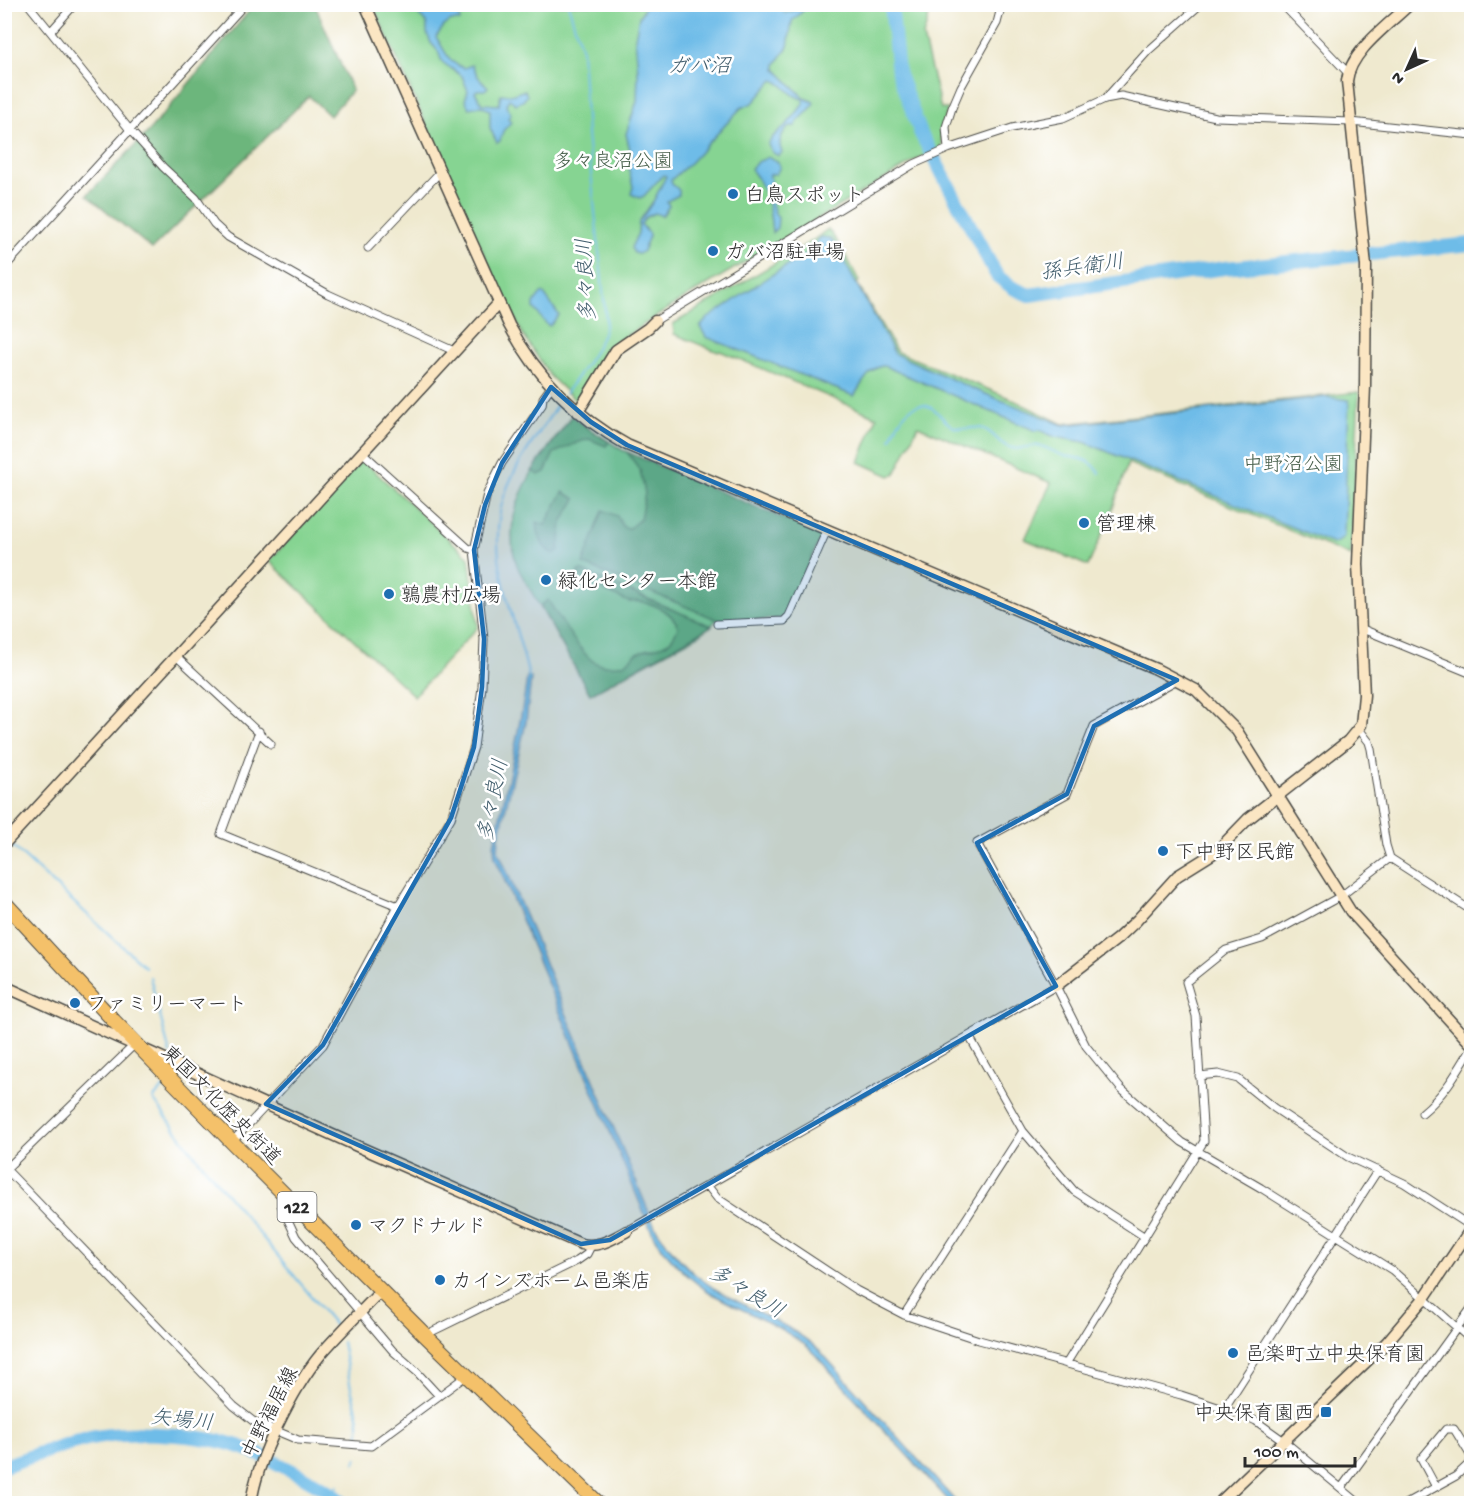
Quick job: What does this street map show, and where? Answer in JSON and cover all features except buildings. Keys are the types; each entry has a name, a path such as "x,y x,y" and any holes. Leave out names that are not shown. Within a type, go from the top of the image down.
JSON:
{"highway":[{"name":"東国文化歴史街道","path":"4,902 137,1045 232,1142 466,1376 599,1503"}],"street":[{"path":"28,4 130,130 196,198 214,224 228,237 328,294 454,351"},
{"path":"51,31 75,4"},
{"path":"4,268 245,4"},
{"path":"365,4 519,344 553,388 575,409 602,430 627,445 1146,664 1196,690 1237,731 1358,921 1472,1046 1448,1088 1422,1113"},
{"path":"946,150 946,127 952,108 961,87 997,23 1002,4"},
{"path":"1105,99 1148,51 1202,4"},
{"path":"1282,4 1348,73"},
{"path":"4,986 550,1232 591,1246 610,1240 658,1214 1056,986 1117,939 1177,876 1210,857 1248,819 1348,741 1359,729 1364,695 1358,564 1365,386 1366,264 1347,89 1348,73 1353,60 1361,51 1410,4"},
{"path":"575,409 616,350 655,321 925,159 1012,128 1063,118 1105,99 1121,96 1216,117 1351,122 1472,135"},
{"path":"368,248 440,172"},
{"path":"4,844 499,303"},
{"path":"232,1142 323,1045 398,906 451,818 474,747 482,687 484,639 474,550 487,494 502,463 542,405 543,398 553,388"},
{"path":"363,453 468,548 474,550"},
{"path":"717,624 784,621 789,616 827,530"},
{"path":"1360,628 1470,674 1472,664"},
{"path":"176,656 271,744"},
{"path":"1177,680 1094,726 1067,794 977,843 1056,986 1086,1046 1121,1089 1182,1142 1392,1270 1472,1341"},
{"path":"1359,729 1369,742 1371,749 1390,858 1472,911"},
{"path":"259,731 221,834 398,906"},
{"path":"1066,1364 1204,1141 1196,1016 1186,982 1226,950 1262,939 1341,896 1390,858"},
{"path":"969,1036 1023,1131 1074,1191 1145,1237"},
{"path":"137,1045 132,1047 5,1169 234,1406 253,1421 275,1433 298,1440 371,1446 466,1376"},
{"path":"1199,1076 1218,1074 1239,1079 1274,1108 1348,1157 1404,1183 1472,1227 1425,1297 1374,1355 1218,1503"},
{"path":"904,1315 1023,1131"},
{"path":"1226,1408 1378,1170"},
{"path":"707,1185 717,1198 875,1301 904,1315 979,1340 1226,1408 1256,1421 1360,1503"},
{"path":"281,1191 281,1205 296,1237 393,1351 439,1396"},
{"path":"425,1335 578,1261 587,1254 591,1246"},
{"name":"中野福居線","path":"251,1499 275,1433 292,1399 320,1355 381,1291"},
{"path":"1342,1487 1472,1306"},
{"path":"1405,1503 1436,1487 1456,1476 1472,1460 1454,1429 1446,1430 1421,1459 1436,1487"}],"highlighted area":[{"path":"551,387 591,422 627,445 1177,680 1094,726 1067,794 977,843 1056,986 610,1240 581,1244 266,1104 323,1045 451,818 474,747 482,687 484,639 474,550 485,505 502,463"}],"green space":[{"path":"258,5 315,5 352,90 330,116 309,96 152,249 87,195 150,130 249,11"},
{"name":"多々良沼公園","path":"373,5 932,5 923,37 941,109 948,109 942,128 942,148 921,157 688,296 610,346 576,401 550,376 523,335 488,263"},
{"name":"中野沼公園","path":"828,229 845,254 859,281 857,283 897,352 1007,397 1063,424 1359,392 1351,556 1128,463 1111,514 1088,566 1025,539 1051,483 918,426 895,474 890,476 859,462 877,417 674,334 673,324 812,241"},
{"path":"572,416 622,450 712,489 783,617 723,622 717,620 701,634 590,694 519,570 513,548 512,528 516,507 524,487"},
{"path":"572,416 609,442 606,446 589,439 579,442 554,453 545,472 539,475 532,471"},
{"path":"627,452 822,535 787,614 780,619 723,622 583,564 603,510 617,516 623,527 628,529 640,519 645,493 640,470"},
{"name":"鶉農村広場","path":"362,460 469,557 478,627 414,696 269,561"},
{"path":"563,492 576,499 562,522 559,550 554,554 546,549 537,522 545,525"},
{"path":"580,570 712,626 590,694 540,606 548,600 584,653 602,665 623,664 639,652 664,645 672,639 678,627 665,611 658,607 643,602 629,602 589,584 577,572"}],"water":[{"path":"421,5 460,5 458,11 460,21 451,21 436,37 454,63 464,68 472,65 479,78 488,87 475,92 482,104 499,105 501,94 511,95 525,90 527,96 523,101 516,104 509,99 506,105 511,114 508,118 511,122 497,143 490,128 490,110 481,106 469,108 465,100 468,91 462,76 442,62 438,51 431,43 427,33 427,24 418,14"},
{"name":"ガバ沼","path":"646,5 778,5 785,13 804,10 792,21 788,47 776,64 776,69 804,98 814,102 812,106 795,126 789,127 784,132 780,142 782,152 779,156 773,153 768,145 770,141 804,103 803,99 798,98 773,80 753,103 741,108 671,180 679,190 679,195 667,201 669,206 662,216 655,213 646,217 641,224 649,236 643,251 639,254 634,253 631,248 638,233 639,222 666,176 663,175 644,196 640,198 631,194 633,187 629,170 632,158 626,134 637,101 638,71 635,38 639,17"},
{"path":"769,157 778,162 780,167 776,174 769,176 771,179 767,190 778,218 777,228 772,233 767,199 751,169 757,162"},
{"name":"中野沼公園","path":"821,237 830,238 834,243 895,354 1063,425 1326,397 1349,400 1344,536 1333,544 1084,442 1036,431 884,366 870,373 854,396 706,337 700,327 707,319 816,248 817,241"},
{"path":"542,293 559,315 550,326 534,308 534,303"},
{"path":"527,677 531,678 526,722 499,837 498,850 655,1227 674,1253 697,1276 727,1296 790,1329 819,1350 957,1503 951,1503 809,1348 786,1332 723,1300 694,1281 666,1253 654,1237 495,857 494,846"}],"waterway":[{"name":"多々良川","path":"565,394 596,349 606,320 587,134 582,50 568,4"},
{"path":"804,10 810,4"},
{"name":"孫兵衛川","path":"891,4 898,72 921,134 997,276 1013,288 1029,295 1225,268 1472,244"},
{"name":"多々良川","path":"529,678 504,585 498,538 500,514 511,479 560,401"},
{"path":"891,439 906,412 918,405 925,406 936,411 954,427 982,428 1004,445 1012,448 1042,447 1089,462 1099,473"},
{"path":"10,844 145,967"},
{"path":"150,977 170,1054"},
{"path":"166,1085 153,1099 189,1148 338,1329"},
{"path":"342,1342 359,1419 358,1439"},
{"name":"矢場川","path":"4,1466 61,1446 96,1437 130,1434 189,1436 241,1447 257,1454 319,1486 344,1504"},
{"path":"355,1463 357,1458"},
{"path":"333,1493 338,1485"}],"place":[{"name":"白鳥スポット","path":"733,194"},
{"name":"ガバ沼駐車場","path":"713,251"},
{"name":"管理棟","path":"1084,523"},
{"name":"緑化センター本館","path":"546,580"},
{"name":"鶉農村広場","path":"389,594"},
{"name":"下中野区民館","path":"1163,851"},
{"name":"ファミリーマート","path":"75,1003"},
{"name":"マクドナルド","path":"356,1225"},
{"name":"カインズホーム邑楽店","path":"440,1280"},
{"name":"邑楽町立中央保育園","path":"1233,1353"},
{"name":"中央保育園西","path":"1326,1412"}]}
